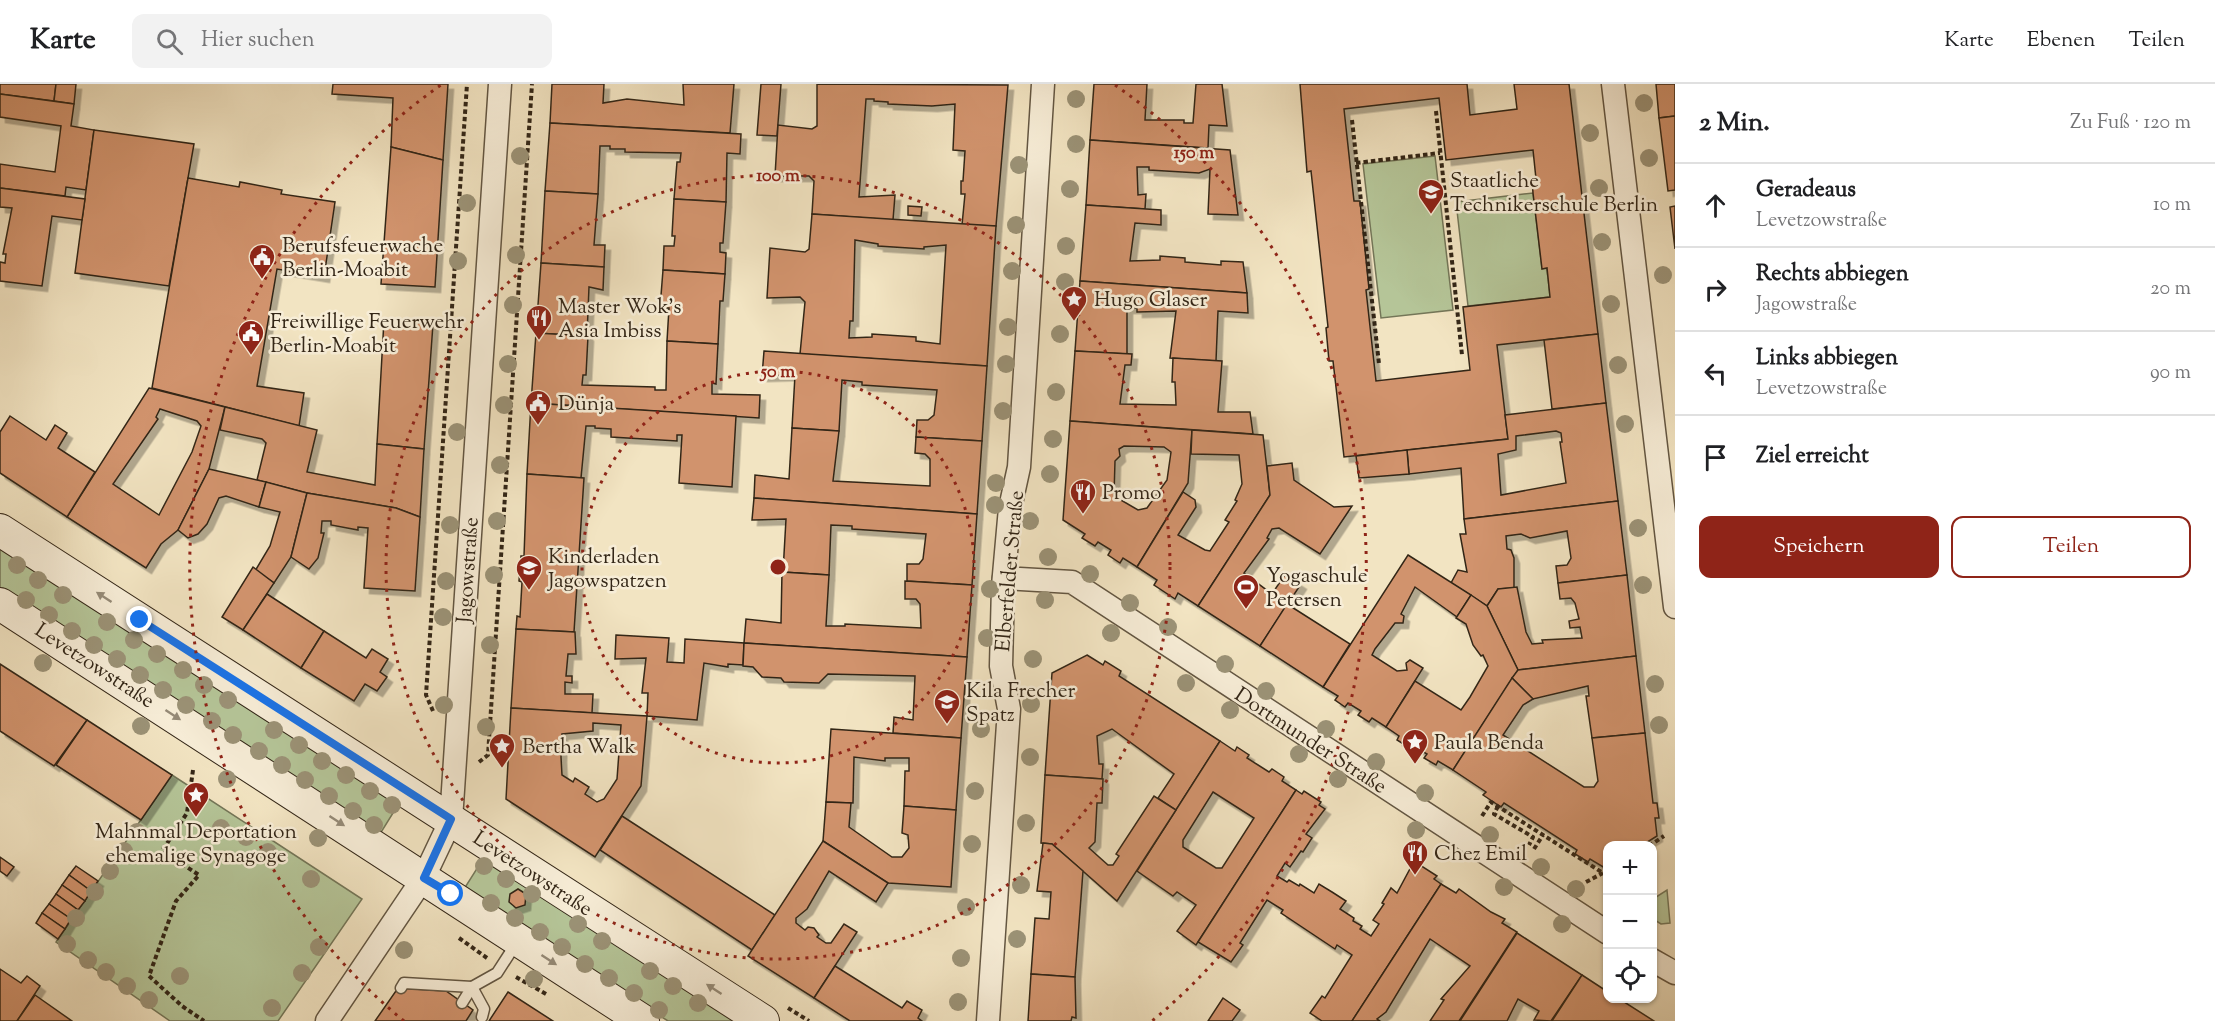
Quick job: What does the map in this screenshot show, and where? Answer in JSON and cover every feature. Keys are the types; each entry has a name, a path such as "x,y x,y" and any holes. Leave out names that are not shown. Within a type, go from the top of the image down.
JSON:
{"main road":[{"name":"Levetzowstraße","path":"0,530 764,1021"},
{"name":"Levetzowstraße","path":"0,604 643,1021"}],"street":[{"name":"Jagowstraße","path":"327,1021 424,878 451,819 500,84"},
{"name":"Elberfelder Straße","path":"988,1021 1008,715 1001,666 1004,578 1010,508 1019,467 1043,84"},
{"path":"1613,84 1672,554 1675,608"},
{"name":"Dortmunder Straße","path":"1004,578 1072,582 1603,930"},
{"path":"1657,962 1675,973"}],"lane":[{"path":"401,988 404,983 434,988 472,987 497,973 519,939"},
{"path":"462,1003 472,987"},
{"path":"472,987 484,1009 482,1017"}],"path":[{"path":"435,714 426,695 467,84"},
{"path":"473,767 488,754 531,84"},
{"path":"1436,111 1462,355"},
{"path":"1352,120 1379,364"},
{"path":"1356,163 1440,153"},
{"path":"193,770 187,813 162,851 199,875 176,902 149,976 182,1006 204,1021"},
{"path":"1482,816 1491,802 1603,870"},
{"path":"1498,806 1494,814 1533,837 1529,845"},
{"path":"1534,849 1543,835"},
{"path":"1656,841 1664,836"},
{"path":"1586,882 1603,872"}],"green space":[{"path":"1435,156 1453,310 1381,318 1363,164"},
{"path":"1533,193 1542,268 1547,268 1550,297 1468,306 1456,202"},
{"path":"0,548 398,805 380,834 0,589"},
{"path":"172,775 362,899 278,1021 170,1021 56,942"},
{"path":"483,859 736,1021 668,1021 464,889"},
{"path":"1667,890 1670,923 1661,924 1657,922 1657,896"}],"building":[{"path":"0,84 56,84 54,101 0,94"},
{"path":"56,84 76,84 74,104 54,101"},
{"path":"333,84 448,84 443,160 391,147 393,98 332,94"},
{"path":"552,84 604,84 603,103 627,99 684,105 683,84 734,84 730,133 550,123"},
{"path":"761,84 781,84 777,136 757,135"},
{"path":"817,84 1008,85 996,226 962,225 965,194 961,194 961,181 963,181 965,151 953,150 955,104 932,106 888,104 888,102 866,99 859,197 895,195 893,220 812,214 814,181 809,176 775,176 778,125 812,129 817,126"},
{"path":"1094,84 1147,84 1145,120 1184,120 1184,123 1193,123 1196,84 1222,84 1227,126 1209,125 1208,148 1090,140"},
{"path":"1300,84 1467,84 1470,115 1517,109 1514,84 1569,84 1598,334 1497,345 1508,439 1344,457 1333,361 1329,361 1326,328 1328,327 1311,171 1307,172","holes":["1439,98 1446,160 1533,150 1536,179 1532,180 1533,193 1542,269 1547,268 1550,297 1463,307 1470,370 1376,381 1366,290 1369,289 1360,201 1354,201 1344,109"]},
{"path":"1656,84 1675,84 1675,116 1659,118"},
{"path":"0,94 74,104 71,126 94,130 86,190 66,187 65,196 0,188 0,164 55,172 61,126 0,117"},
{"path":"1675,116 1675,190 1668,191 1659,118"},
{"path":"550,123 741,134 740,154 727,153 726,202 674,199 677,162 680,162 681,153 625,152 625,149 610,149 610,146 600,146 598,194 545,191"},
{"path":"94,130 194,144 169,286 75,273"},
{"path":"1090,140 1230,150 1238,215 1208,214 1210,169 1199,173 1149,170 1149,167 1137,167 1138,195 1146,194 1145,209 1086,205"},
{"path":"391,147 443,160 435,287 381,284"},
{"path":"188,178 239,187 240,182 282,190 281,194 335,202 324,277 277,269 257,386 304,393 299,426 152,388"},
{"path":"0,188 85,199 82,220 52,216 42,286 0,281 0,262 5,263 6,254 3,254 12,208 0,207"},
{"path":"545,191 598,194 594,245 605,245 604,267 541,263"},
{"path":"674,199 726,202 723,243 720,243 720,252 726,253 725,274 663,270 664,246 674,246 675,236 672,236"},
{"path":"1086,205 1161,210 1161,225 1135,223 1130,261 1160,260 1160,256 1185,258 1185,262 1221,265 1221,261 1243,262 1247,293 1080,281"},
{"path":"908,206 922,207 921,216 908,215"},
{"path":"1675,206 1675,249 1670,207"},
{"path":"812,214 996,226 987,366 800,354 805,302 800,297 767,298 770,248 805,252 809,249","holes":["855,240 878,244 878,246 924,249 924,247 946,245 940,344 916,341 916,337 872,334 872,337 849,338 850,321 853,321"]},
{"path":"541,263 604,267 603,290 589,287 587,336 536,333"},
{"path":"663,270 725,274 723,301 720,301 718,344 667,341 669,308 660,308"},
{"path":"1080,281 1247,293 1248,313 1218,311 1216,361 1170,358 1176,311 1137,312 1137,308 1127,308 1127,354 1075,351"},
{"path":"384,320 433,324 424,449 377,444"},
{"path":"536,333 588,336 586,375 583,375 582,385 655,387 655,390 666,390 667,341 718,344 716,384 712,383 712,394 760,395 759,418 531,403"},
{"path":"1598,334 1606,403 1552,409 1544,340"},
{"path":"764,351 987,366 982,441 916,437 917,420 928,420 934,415 937,390 862,385 862,382 842,380 839,431 792,428 795,375 762,376"},
{"path":"1075,351 1132,354 1131,365 1125,365 1120,404 1176,405 1175,382 1172,382 1173,358 1222,361 1218,412 1250,412 1253,434 1070,421"},
{"path":"149,388 225,407 209,469 178,530 161,544 146,568 67,517","holes":["160,409 197,421 201,426 192,452 159,515 113,484 158,419 156,417"]},
{"path":"531,403 736,416 732,487 679,483 682,435 677,435 677,441 611,437 611,429 595,428 595,426 586,426 581,478 527,474"},
{"path":"1606,403 1618,501 1464,519 1461,468 1409,474 1407,450 1508,439 1505,415","holes":["1556,431 1561,433 1562,442 1560,442 1566,483 1501,495 1498,454 1516,450 1516,436"]},
{"path":"225,407 317,430 307,472 375,485 377,444 424,449 420,517 396,508 307,493 257,480 266,443 262,439 220,430"},
{"path":"10,416 46,440 55,425 67,433 58,448 95,472 67,517 0,473 0,432"},
{"path":"1070,421 1192,430 1188,483 1137,567 1123,558 1120,563 1108,555 1111,550 1098,542 1095,546 1082,538 1085,534 1063,520","holes":["1124,446 1164,447 1171,452 1167,480 1147,508 1138,510 1114,496 1115,461 1120,456 1119,449"]},
{"path":"792,428 839,431 833,481 930,486 930,459 925,454 915,453 916,437 982,441 977,514 754,498 755,475 789,479"},
{"path":"1192,430 1263,435 1270,495 1198,606 1178,593 1175,599 1154,585 1157,580 1137,567 1183,492 1195,500 1196,507 1178,535 1210,551 1229,522 1225,520 1237,501 1235,500 1242,484 1239,455 1191,454"},
{"path":"1407,450 1409,474 1359,478 1356,456"},
{"path":"1292,463 1294,480 1334,507 1352,506 1320,554 1279,528 1272,529 1267,538 1269,539 1244,573 1272,594 1284,576 1287,575 1301,584 1260,646 1198,606 1270,495 1267,466"},
{"path":"209,469 266,482 259,507 226,496 219,498 207,524 198,534 188,538 178,530"},
{"path":"527,474 584,478 574,632 516,629 517,616 520,617 522,582 519,581 521,556 524,556"},
{"path":"266,482 307,493 291,557 274,583 255,571 270,546 280,512 259,507"},
{"path":"307,493 396,508 420,517 415,591 364,588 368,528 358,527 358,530 331,525 331,521 322,521 321,533 324,533 318,558 309,569 291,557"},
{"path":"754,498 977,514 972,585 907,581 907,564 919,564 923,559 926,534 852,529 852,526 831,525 829,575 783,572 786,519 752,520"},
{"path":"1618,501 1627,575 1558,583 1556,566 1567,565 1571,558 1567,531 1530,538 1521,534 1506,536 1507,549 1511,550 1514,558 1514,588 1498,589 1487,606 1451,583 1458,570 1467,572 1460,534 1466,534 1464,519"},
{"path":"1408,555 1471,595 1457,617 1415,587 1401,614 1404,616 1403,623 1395,623 1375,649 1372,655 1397,671 1407,670 1406,663 1410,660 1423,668 1386,727 1372,718 1369,722 1358,715 1361,711 1348,703 1345,707 1335,700 1338,696 1323,687"},
{"path":"253,567 274,583 243,630 222,617"},
{"path":"782,572 829,575 826,626 845,626 845,624 921,628 920,604 916,599 905,599 905,581 972,585 967,657 744,643 746,619 781,623"},
{"path":"1627,575 1636,656 1518,670 1487,606 1498,589 1517,587 1526,632 1532,644 1543,643 1542,640 1582,638 1580,627 1570,628 1569,621 1579,619 1575,603 1571,598 1560,599 1558,583"},
{"path":"267,594 324,631 301,668 243,630"},
{"path":"1471,595 1487,606 1518,670 1453,770 1438,761 1436,765 1424,758 1427,754 1410,744 1408,747 1397,740 1399,736 1386,727 1415,681 1461,710 1470,697 1488,666 1483,655 1481,656 1473,645 1466,624 1456,618"},
{"path":"1287,604 1350,644 1323,687 1260,646"},
{"path":"516,629 575,632 576,654 568,654 566,676 572,676 572,683 565,682 565,694 593,694 592,713 511,708"},
{"path":"324,631 366,658 372,649 388,659 380,672 387,677 377,691 365,684 354,701 301,668"},
{"path":"616,635 669,638 667,662 684,663 685,639 744,643 743,665 728,664 728,667 704,663 697,720 647,716 648,693 642,693 646,658 615,659"},
{"path":"744,643 967,657 961,738 893,733 894,717 913,720 915,676 828,674 819,683 784,682 781,678 762,677 753,667 743,666"},
{"path":"1087,655 1103,665 1105,661 1121,671 1119,676 1220,741 1176,810 1158,798 1174,774 1112,729 1097,736 1099,764 1103,764 1102,779 1045,775 1052,673"},
{"path":"1636,656 1645,733 1592,738 1586,696 1589,696 1588,686 1533,699 1512,678 1518,670"},
{"path":"0,664 87,720 54,766 0,731"},
{"path":"1512,678 1533,699 1523,705 1503,735 1584,787 1594,787 1598,781 1592,738 1645,733 1653,803 1657,803 1659,818 1655,818 1657,836 1649,841 1603,841 1603,867 1590,859 1588,862 1575,854 1577,850 1504,803 1501,807 1483,795 1486,792 1453,770"},
{"path":"511,708 647,716 641,786 595,857 506,799","holes":["593,723 621,725 617,779 604,799 597,802 585,794 589,787 575,778 573,782 562,775 562,734 593,731"]},
{"path":"87,720 172,775 141,820 56,765"},
{"path":"831,729 961,738 956,810 904,806 905,771 909,771 909,758 885,758 885,761 854,757 853,803 826,802"},
{"path":"1220,741 1235,751 1237,747 1249,755 1247,758 1269,772 1272,769 1284,777 1282,781 1296,790 1196,945 1177,931 1196,905 1177,892 1173,896 1137,871","holes":["1213,792 1254,818 1222,868 1216,868 1183,847 1183,840"]},
{"path":"1045,775 1103,779 1102,803 1097,803 1095,842 1089,848 1108,865 1113,865 1119,856 1116,854 1154,796 1176,810 1117,901 1052,844 1041,843"},
{"path":"1296,790 1302,794 1304,791 1321,802 1319,805 1325,809 1306,834 1312,838 1303,852 1301,851 1290,867 1285,863 1277,876 1287,882 1289,880 1299,886 1300,884 1314,893 1319,884 1332,892 1346,901 1340,909 1354,918 1353,921 1362,926 1360,929 1371,936 1379,924 1373,920 1384,904 1382,903 1391,888 1397,893 1412,865 1418,869 1420,865 1437,876 1434,879 1441,884 1352,1021 1322,1021 1310,1013 1322,996 1325,998 1352,955 1337,945 1335,949 1281,913 1283,910 1267,900 1240,943 1243,945 1231,962 1198,942"},
{"path":"826,802 851,803 849,827 892,857 902,857 909,848 908,835 902,833 904,806 956,810 951,887 888,883 823,841"},
{"path":"622,816 775,915 752,950 600,850"},
{"path":"823,841 888,883 876,902 829,871 807,909 796,918 796,923 805,930 808,927 814,928 819,935 817,937 826,943 831,943 844,924 857,932 814,998 748,956"},
{"path":"1043,843 1052,844 1083,871 1075,977 1031,974 1035,918 1049,919 1051,892 1037,891"},
{"path":"0,857 14,867 7,876 0,871"},
{"path":"76,866 98,881 91,891 69,875"},
{"path":"69,875 91,891 85,901 62,885"},
{"path":"1441,884 1456,893 1459,889 1505,919 1502,923 1517,932 1497,963 1459,1021 1430,1021 1444,1000 1441,999 1470,966 1430,939 1386,1012 1377,1019 1380,1021 1352,1021"},
{"path":"62,885 85,901 78,910 56,894"},
{"path":"518,889 526,894 525,905 516,908 509,902 510,894"},
{"path":"56,894 78,910 71,919 49,904"},
{"path":"49,904 71,919 65,929 42,913"},
{"path":"42,913 65,929 58,939 36,923"},
{"path":"1517,933 1582,975 1551,1021 1534,1020 1539,1011 1518,999 1507,1021 1460,1021"},
{"path":"835,966 902,1008 907,1001 922,1010 918,1018 922,1021 850,1021 814,998"},
{"path":"0,969 21,983 27,976 40,986 17,1021 0,1021"},
{"path":"1031,974 1075,977 1076,1018 1072,1017 1071,1021 1028,1021"},
{"path":"1582,975 1603,989 1603,1003 1626,1003 1654,1021 1552,1021"},
{"path":"398,988 446,991 473,1010 466,1021 375,1021"},
{"path":"508,992 553,1021 489,1021"},
{"path":"35,995 72,1021 17,1021"},
{"path":"1223,998 1240,1010 1232,1021 1208,1021"}],"place":[{"name":"Staatliche Technikerschule Berlin","path":"1431,215"},
{"name":"Berufsfeuerwache Berlin-Moabit","path":"262,280"},
{"name":"Hugo Glaser","path":"1074,322"},
{"name":"Master Wok's Asia Imbiss","path":"539,341"},
{"name":"Freiwillige Feuerwehr Berlin-Moabit","path":"251,356"},
{"name":"Dünja","path":"538,426"},
{"name":"Promo","path":"1083,515"},
{"name":"Kinderladen Jagowspatzen","path":"529,591"},
{"name":"Yogaschule Petersen","path":"1246,610"},
{"name":"Kila Frecher Spatz","path":"947,725"},
{"name":"Paula Benda","path":"1415,765"},
{"name":"Bertha Walk","path":"502,769"},
{"name":"Mahnmal Deportation ehemalige Synagoge","path":"196,818"},
{"name":"Chez Emil","path":"1415,876"}],"route":[{"path":"140,620 451,819 424,878 451,894"}]}
